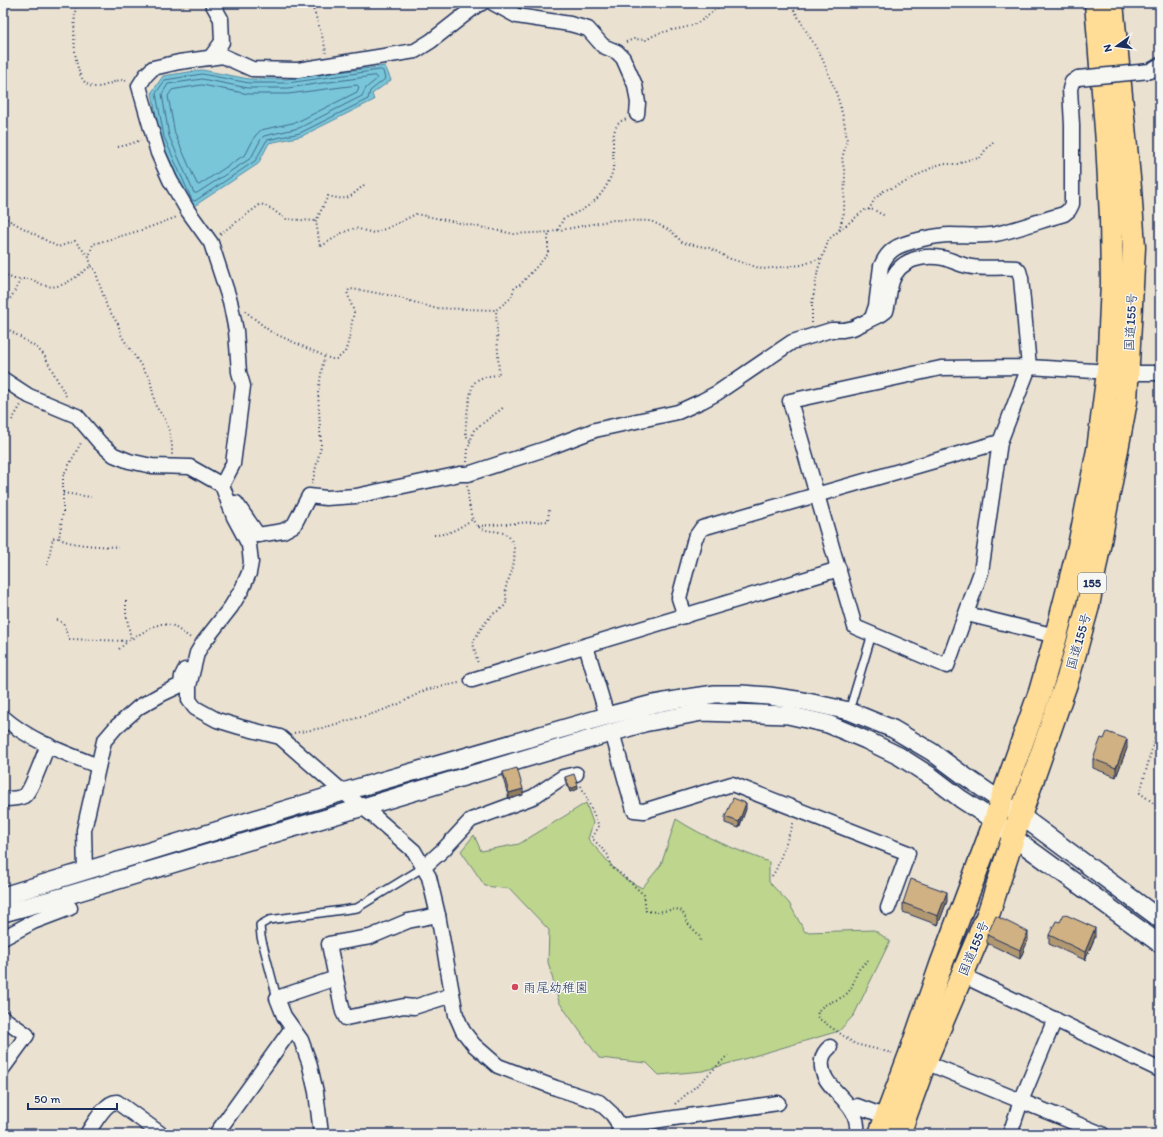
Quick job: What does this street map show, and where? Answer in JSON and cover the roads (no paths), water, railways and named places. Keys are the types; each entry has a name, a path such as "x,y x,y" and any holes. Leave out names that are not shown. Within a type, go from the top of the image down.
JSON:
{"highway":[{"name":"国道155号","path":"889,1128 917,1059 962,975 989,912 1020,816 1068,678 1088,606 1126,401 1118,372 1112,283 1111,217 1107,142 1096,3"},
{"name":"国道155号","path":"917,1059 941,965 1040,692 1079,546 1098,450 1118,372 1134,247 1112,3"}],"street":[{"path":"210,58 222,42 221,19 212,3"},
{"path":"222,485 232,464 243,386 239,372 236,331 230,301 210,241 190,213 170,180 158,153 139,86 146,75 153,68 180,62 223,56 252,69 298,70 415,51 431,41 477,5 482,3"},
{"path":"493,3 517,16 584,27 592,33 603,46 617,52 623,58 635,85 638,103 637,114"},
{"path":"872,318 876,306 881,266 884,260 895,248 903,244 940,236 996,234 1064,214 1070,210 1072,204 1072,125 1070,89 1072,82 1078,78 1155,68"},
{"path":"229,504 236,503 258,535 283,531 294,525 309,496 326,498 356,496 460,474 468,474 548,448 595,430 678,412 717,393 783,346 799,339 831,330 853,328 882,314 886,311 892,281 895,275 899,268 912,260 923,257 934,257 944,258 975,268 1016,268 1019,271 1021,278 1029,367 1000,442 981,572 947,666 855,627 790,401 941,368 1029,367 1160,373"},
{"path":"3,379 27,394 76,416 114,455 128,461 152,466 190,467 222,485 234,517 249,546 251,562 249,573 242,589 219,624 200,642 182,676 181,686 150,701 116,727 104,741 84,830 85,872"},
{"path":"685,616 679,598 695,538 702,528 1000,442"},
{"path":"477,679 839,569"},
{"path":"967,614 1056,636"},
{"path":"200,642 189,686 189,700 195,708 217,720 246,729 280,736 343,792 363,807 414,851 429,877 438,915 456,1015 463,1031 486,1057 498,1066 518,1074 599,1102 612,1114 620,1130 662,1120 778,1102"},
{"path":"586,646 607,716"},
{"path":"3,896 343,792 607,716 653,704 715,694 769,696 803,701 849,712 894,729 932,752 963,775 998,811 1013,837 1160,944"},
{"path":"3,913 612,732 644,723 702,712 788,716 828,724 866,740 899,756 932,777 961,799 998,811 1020,816 1160,919"},
{"path":"3,717 32,737 98,766"},
{"path":"612,732 634,810 644,811 732,784 908,853 888,908"},
{"path":"3,799 18,798 26,795 48,745"},
{"path":"424,867 444,849 471,820 533,797 563,777 576,774"},
{"path":"3,938 34,922 70,908"},
{"path":"438,915 408,920 370,937 329,944 343,1012 346,1018 404,1006 414,1007 452,995"},
{"path":"962,975 1160,1070"},
{"path":"321,1134 316,1092 311,1067 300,1040 284,1016 277,998 336,978"},
{"path":"3,1018 27,1035 3,1068"},
{"path":"1010,1134 1055,1019"},
{"path":"216,1134 292,1028"},
{"path":"830,1047 823,1054 821,1068 822,1072 828,1082 852,1110 856,1120 857,1134"},
{"path":"917,1059 1102,1134"},
{"path":"87,1134 108,1105 113,1101 117,1102 161,1134"},
{"path":"852,1110 857,1106 889,1128"}],"lane":[{"path":"849,712 872,634"},
{"path":"277,998 261,937 260,925 269,920 357,908 424,867"}],"water":[{"path":"385,66 391,80 372,94 374,100 302,136 269,143 258,164 191,208 160,139 152,92 163,76 202,70 249,79 287,79"}],"place":[{"name":"雨尾幼稚園","path":"515,987"}]}
